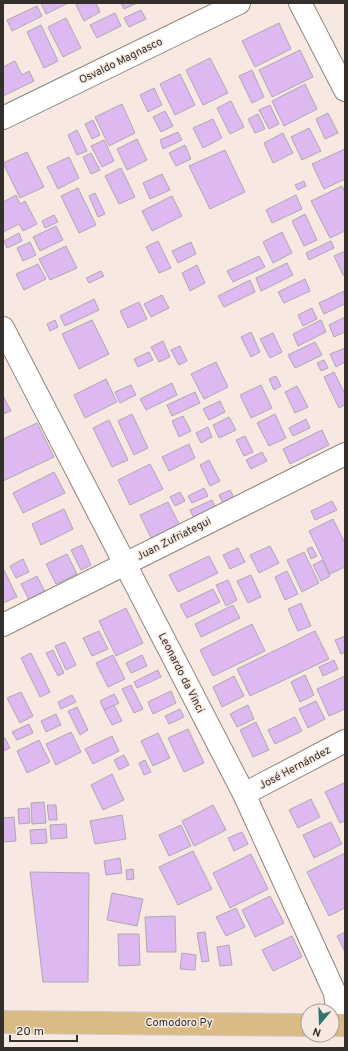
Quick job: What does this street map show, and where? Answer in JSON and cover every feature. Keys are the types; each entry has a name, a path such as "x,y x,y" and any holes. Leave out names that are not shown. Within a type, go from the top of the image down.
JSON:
{"main road":[{"name":"Comodoro Py","path":"3,1022 300,1024"}],"street":[{"name":"Osvaldo Magnasco","path":"3,118 239,3"},
{"path":"300,3 345,90"},
{"name":"Leonardo da Vinci","path":"3,328 244,794 335,993 336,1003"},
{"name":"Juan Zufriategui","path":"3,625 345,454"},
{"name":"José Hernández","path":"244,794 345,741"}],"building":[{"path":"41,3 68,3 46,14"},
{"path":"80,3 96,3 100,12 84,21 76,5"},
{"path":"121,3 137,3 124,9"},
{"path":"37,6 42,16 12,31 7,20"},
{"path":"141,10 146,19 129,27 124,18"},
{"path":"115,13 121,26 97,38 90,25"},
{"path":"66,18 81,48 63,57 48,27"},
{"path":"279,23 291,49 255,67 242,41"},
{"path":"41,25 58,61 44,68 27,32"},
{"path":"300,50 313,77 272,97 259,70"},
{"path":"210,58 228,93 203,105 186,70"},
{"path":"15,61 22,75 29,71 34,81 3,96 3,67"},
{"path":"252,70 264,97 252,103 239,76"},
{"path":"180,74 195,105 175,115 160,84"},
{"path":"305,84 317,109 284,126 272,101"},
{"path":"154,88 162,105 148,112 140,95"},
{"path":"231,101 244,127 230,134 217,108"},
{"path":"122,104 135,133 109,146 95,117"},
{"path":"270,105 279,124 269,129 259,110"},
{"path":"165,111 173,126 161,132 153,117"},
{"path":"328,113 338,133 325,139 316,119"},
{"path":"258,114 265,129 255,133 248,119"},
{"path":"213,119 222,138 203,148 193,128"},
{"path":"93,120 100,135 92,139 85,124"},
{"path":"309,128 321,151 302,160 291,137"},
{"path":"77,130 87,151 77,155 68,135"},
{"path":"178,132 182,140 163,149 160,140"},
{"path":"283,133 293,153 273,163 264,143"},
{"path":"137,139 147,160 127,170 117,149"},
{"path":"104,140 114,161 102,167 91,146"},
{"path":"185,145 191,159 176,166 169,153"},
{"path":"345,149 345,179 324,189 312,164"},
{"path":"225,150 245,192 210,209 189,166"},
{"path":"27,152 44,187 20,198 3,163"},
{"path":"91,153 100,170 91,174 83,157"},
{"path":"69,157 79,178 58,189 47,167"},
{"path":"121,168 135,197 119,204 105,176"},
{"path":"162,174 170,190 150,199 143,183"},
{"path":"304,181 306,186 298,190 295,185"},
{"path":"342,186 345,192 345,231 330,238 311,201"},
{"path":"78,188 96,225 79,233 61,196"},
{"path":"95,193 105,214 98,217 89,196"},
{"path":"16,195 20,204 25,201 37,224 23,231 19,224 3,232 3,202"},
{"path":"296,195 302,209 272,223 266,210"},
{"path":"172,196 182,216 152,231 142,211"},
{"path":"305,214 317,240 304,246 292,221"},
{"path":"54,215 58,222 45,228 42,221"},
{"path":"56,226 63,240 40,251 33,237"},
{"path":"282,232 292,253 273,263 263,242"},
{"path":"19,233 22,241 7,248 4,241"},
{"path":"158,241 171,268 159,273 146,247"},
{"path":"331,241 334,248 309,260 306,253"},
{"path":"30,242 36,255 23,261 17,248"},
{"path":"191,242 196,254 178,263 172,251"},
{"path":"66,246 77,268 50,280 39,259"},
{"path":"345,251 345,275 343,275 334,256"},
{"path":"259,256 265,267 233,282 227,271"},
{"path":"287,263 293,275 261,291 256,278"},
{"path":"38,264 46,279 24,290 16,274"},
{"path":"197,265 205,283 190,291 182,273"},
{"path":"101,271 104,276 89,283 86,278"},
{"path":"305,279 310,291 284,303 278,292"},
{"path":"250,280 255,292 224,307 218,296"},
{"path":"344,291 345,304 324,314 319,303"},
{"path":"162,295 169,308 151,317 144,304"},
{"path":"94,299 99,310 65,326 60,316"},
{"path":"139,302 147,319 128,328 120,311"},
{"path":"312,308 317,319 303,326 298,315"},
{"path":"345,317 345,332 334,337 329,325"},
{"path":"55,320 58,327 50,331 47,324"},
{"path":"92,320 109,354 79,369 62,334"},
{"path":"321,320 326,332 298,346 293,334"},
{"path":"251,332 260,352 251,357 241,337"},
{"path":"273,333 282,352 270,358 260,339"},
{"path":"163,341 170,357 159,362 151,347"},
{"path":"315,342 322,355 295,368 288,355"},
{"path":"180,346 187,361 179,365 171,350"},
{"path":"345,348 345,362 336,367 330,354"},
{"path":"149,352 153,360 138,367 134,359"},
{"path":"324,360 328,368 321,371 317,363"},
{"path":"216,362 228,387 204,399 191,374"},
{"path":"334,372 345,394 345,405 339,408 324,377"},
{"path":"276,376 281,386 274,390 269,379"},
{"path":"106,379 117,402 85,418 74,395"},
{"path":"172,383 177,395 146,410 140,399"},
{"path":"131,385 136,395 120,403 115,392"},
{"path":"261,385 272,408 251,418 240,395"},
{"path":"297,386 308,407 295,413 285,392"},
{"path":"195,392 200,403 172,416 167,405"},
{"path":"3,396 11,411 3,414"},
{"path":"220,401 225,412 209,420 203,409"},
{"path":"132,414 148,448 134,455 118,421"},
{"path":"275,414 286,438 269,446 257,423"},
{"path":"183,416 191,431 179,437 172,421"},
{"path":"229,417 236,430 219,438 213,425"},
{"path":"306,419 310,428 293,436 289,428"},
{"path":"109,420 128,460 112,467 93,428"},
{"path":"37,423 54,457 3,481 3,439"},
{"path":"208,427 212,437 201,443 196,433"},
{"path":"322,430 329,445 290,464 283,449"},
{"path":"245,436 253,452 244,456 236,440"},
{"path":"189,444 195,458 169,471 162,457"},
{"path":"262,452 267,461 251,469 246,460"},
{"path":"209,460 220,481 210,486 200,465"},
{"path":"150,464 163,489 130,505 118,480"},
{"path":"54,472 65,493 23,513 13,493"},
{"path":"204,488 208,496 192,503 188,496"},
{"path":"230,490 236,501 225,507 219,495"},
{"path":"180,492 185,501 175,506 170,497"},
{"path":"212,500 217,511 195,521 190,510"},
{"path":"332,501 337,510 315,520 311,511"},
{"path":"168,502 180,526 152,540 140,515"},
{"path":"64,509 73,529 41,545 32,524"},
{"path":"333,519 345,543 345,567 330,574 309,531"},
{"path":"82,545 91,565 81,570 71,550"},
{"path":"270,546 279,563 259,573 250,555"},
{"path":"312,547 317,556 311,559 307,549"},
{"path":"238,548 245,562 230,569 223,555"},
{"path":"304,552 319,583 302,592 287,560"},
{"path":"67,554 77,574 56,584 46,564"},
{"path":"209,556 218,573 178,592 169,575"},
{"path":"23,559 29,572 16,578 10,566"},
{"path":"322,560 330,576 321,581 313,565"},
{"path":"3,568 17,597 3,603"},
{"path":"287,571 298,594 285,600 275,577"},
{"path":"251,575 261,597 248,603 237,581"},
{"path":"37,576 45,592 29,600 21,584"},
{"path":"228,580 237,600 226,606 216,585"},
{"path":"213,589 220,602 187,618 180,605"},
{"path":"301,603 311,626 298,631 288,609"},
{"path":"233,605 240,618 201,637 195,624"},
{"path":"126,608 143,643 116,656 99,621"},
{"path":"252,624 265,651 213,676 200,650"},
{"path":"99,631 108,649 92,656 83,638"},
{"path":"315,631 329,659 250,696 237,669"},
{"path":"345,636 345,652 341,654 335,640"},
{"path":"65,642 76,665 66,670 55,646"},
{"path":"53,650 64,673 58,676 46,653"},
{"path":"31,653 50,692 40,697 21,658"},
{"path":"113,655 125,679 108,687 96,663"},
{"path":"142,655 147,666 131,673 126,663"},
{"path":"334,660 338,669 323,676 319,667"},
{"path":"158,670 161,677 137,688 134,682"},
{"path":"305,675 314,695 300,702 291,682"},
{"path":"234,676 244,696 222,707 213,687"},
{"path":"345,676 345,709 329,716 317,689"},
{"path":"131,685 143,709 134,713 122,689"},
{"path":"171,691 176,703 153,714 148,702"},
{"path":"21,692 33,716 20,723 7,698"},
{"path":"114,694 119,703 104,710 100,701"},
{"path":"72,695 76,702 61,709 58,702"},
{"path":"316,701 325,719 308,728 299,709"},
{"path":"114,705 122,721 112,725 104,710"},
{"path":"248,705 254,719 237,727 230,714"},
{"path":"77,707 88,730 80,735 68,711"},
{"path":"180,709 184,717 169,724 165,716"},
{"path":"56,714 61,725 46,732 41,721"},
{"path":"295,717 302,731 275,744 268,730"},
{"path":"256,722 269,750 253,757 240,730"},
{"path":"29,724 33,733 17,740 12,732"},
{"path":"188,729 204,763 184,772 168,738"},
{"path":"71,732 81,752 56,765 46,744"},
{"path":"158,733 170,758 153,766 141,741"},
{"path":"112,736 119,751 93,764 85,749"},
{"path":"5,738 10,748 3,751 3,739"},
{"path":"39,740 50,762 27,773 17,751"},
{"path":"124,755 129,765 119,770 114,760"},
{"path":"145,760 151,772 144,775 139,763"},
{"path":"112,774 124,800 103,810 91,785"},
{"path":"344,783 345,821 340,823 325,792"},
{"path":"311,799 320,817 298,828 289,810"},
{"path":"44,802 46,823 32,824 31,803"},
{"path":"47,805 56,805 57,820 49,820"},
{"path":"213,805 226,830 194,846 182,821"},
{"path":"29,808 30,823 19,824 18,809"},
{"path":"122,815 126,839 95,844 90,821"},
{"path":"14,817 16,841 3,842 3,818"},
{"path":"331,822 342,844 314,858 303,835"},
{"path":"66,824 67,838 51,839 50,825"},
{"path":"181,825 191,846 169,856 159,835"},
{"path":"46,829 47,843 31,844 30,830"},
{"path":"242,832 248,844 234,851 228,838"},
{"path":"193,851 212,889 178,905 159,867"},
{"path":"345,853 345,908 329,916 307,872"},
{"path":"251,854 268,889 230,908 213,873"},
{"path":"120,858 122,873 106,875 104,861"},
{"path":"133,869 134,879 127,880 126,870"},
{"path":"30,872 89,873 88,982 43,982"},
{"path":"112,893 143,899 137,926 107,920"},
{"path":"270,896 284,923 255,937 242,910"},
{"path":"236,908 245,927 226,936 216,917"},
{"path":"175,916 176,952 147,952 145,917"},
{"path":"205,932 209,961 202,962 197,933"},
{"path":"345,932 345,952 337,936"},
{"path":"118,934 139,934 140,965 119,966"},
{"path":"292,936 302,957 273,971 262,950"},
{"path":"229,945 232,965 220,966 217,947"},
{"path":"182,953 196,955 195,970 180,969"}]}
